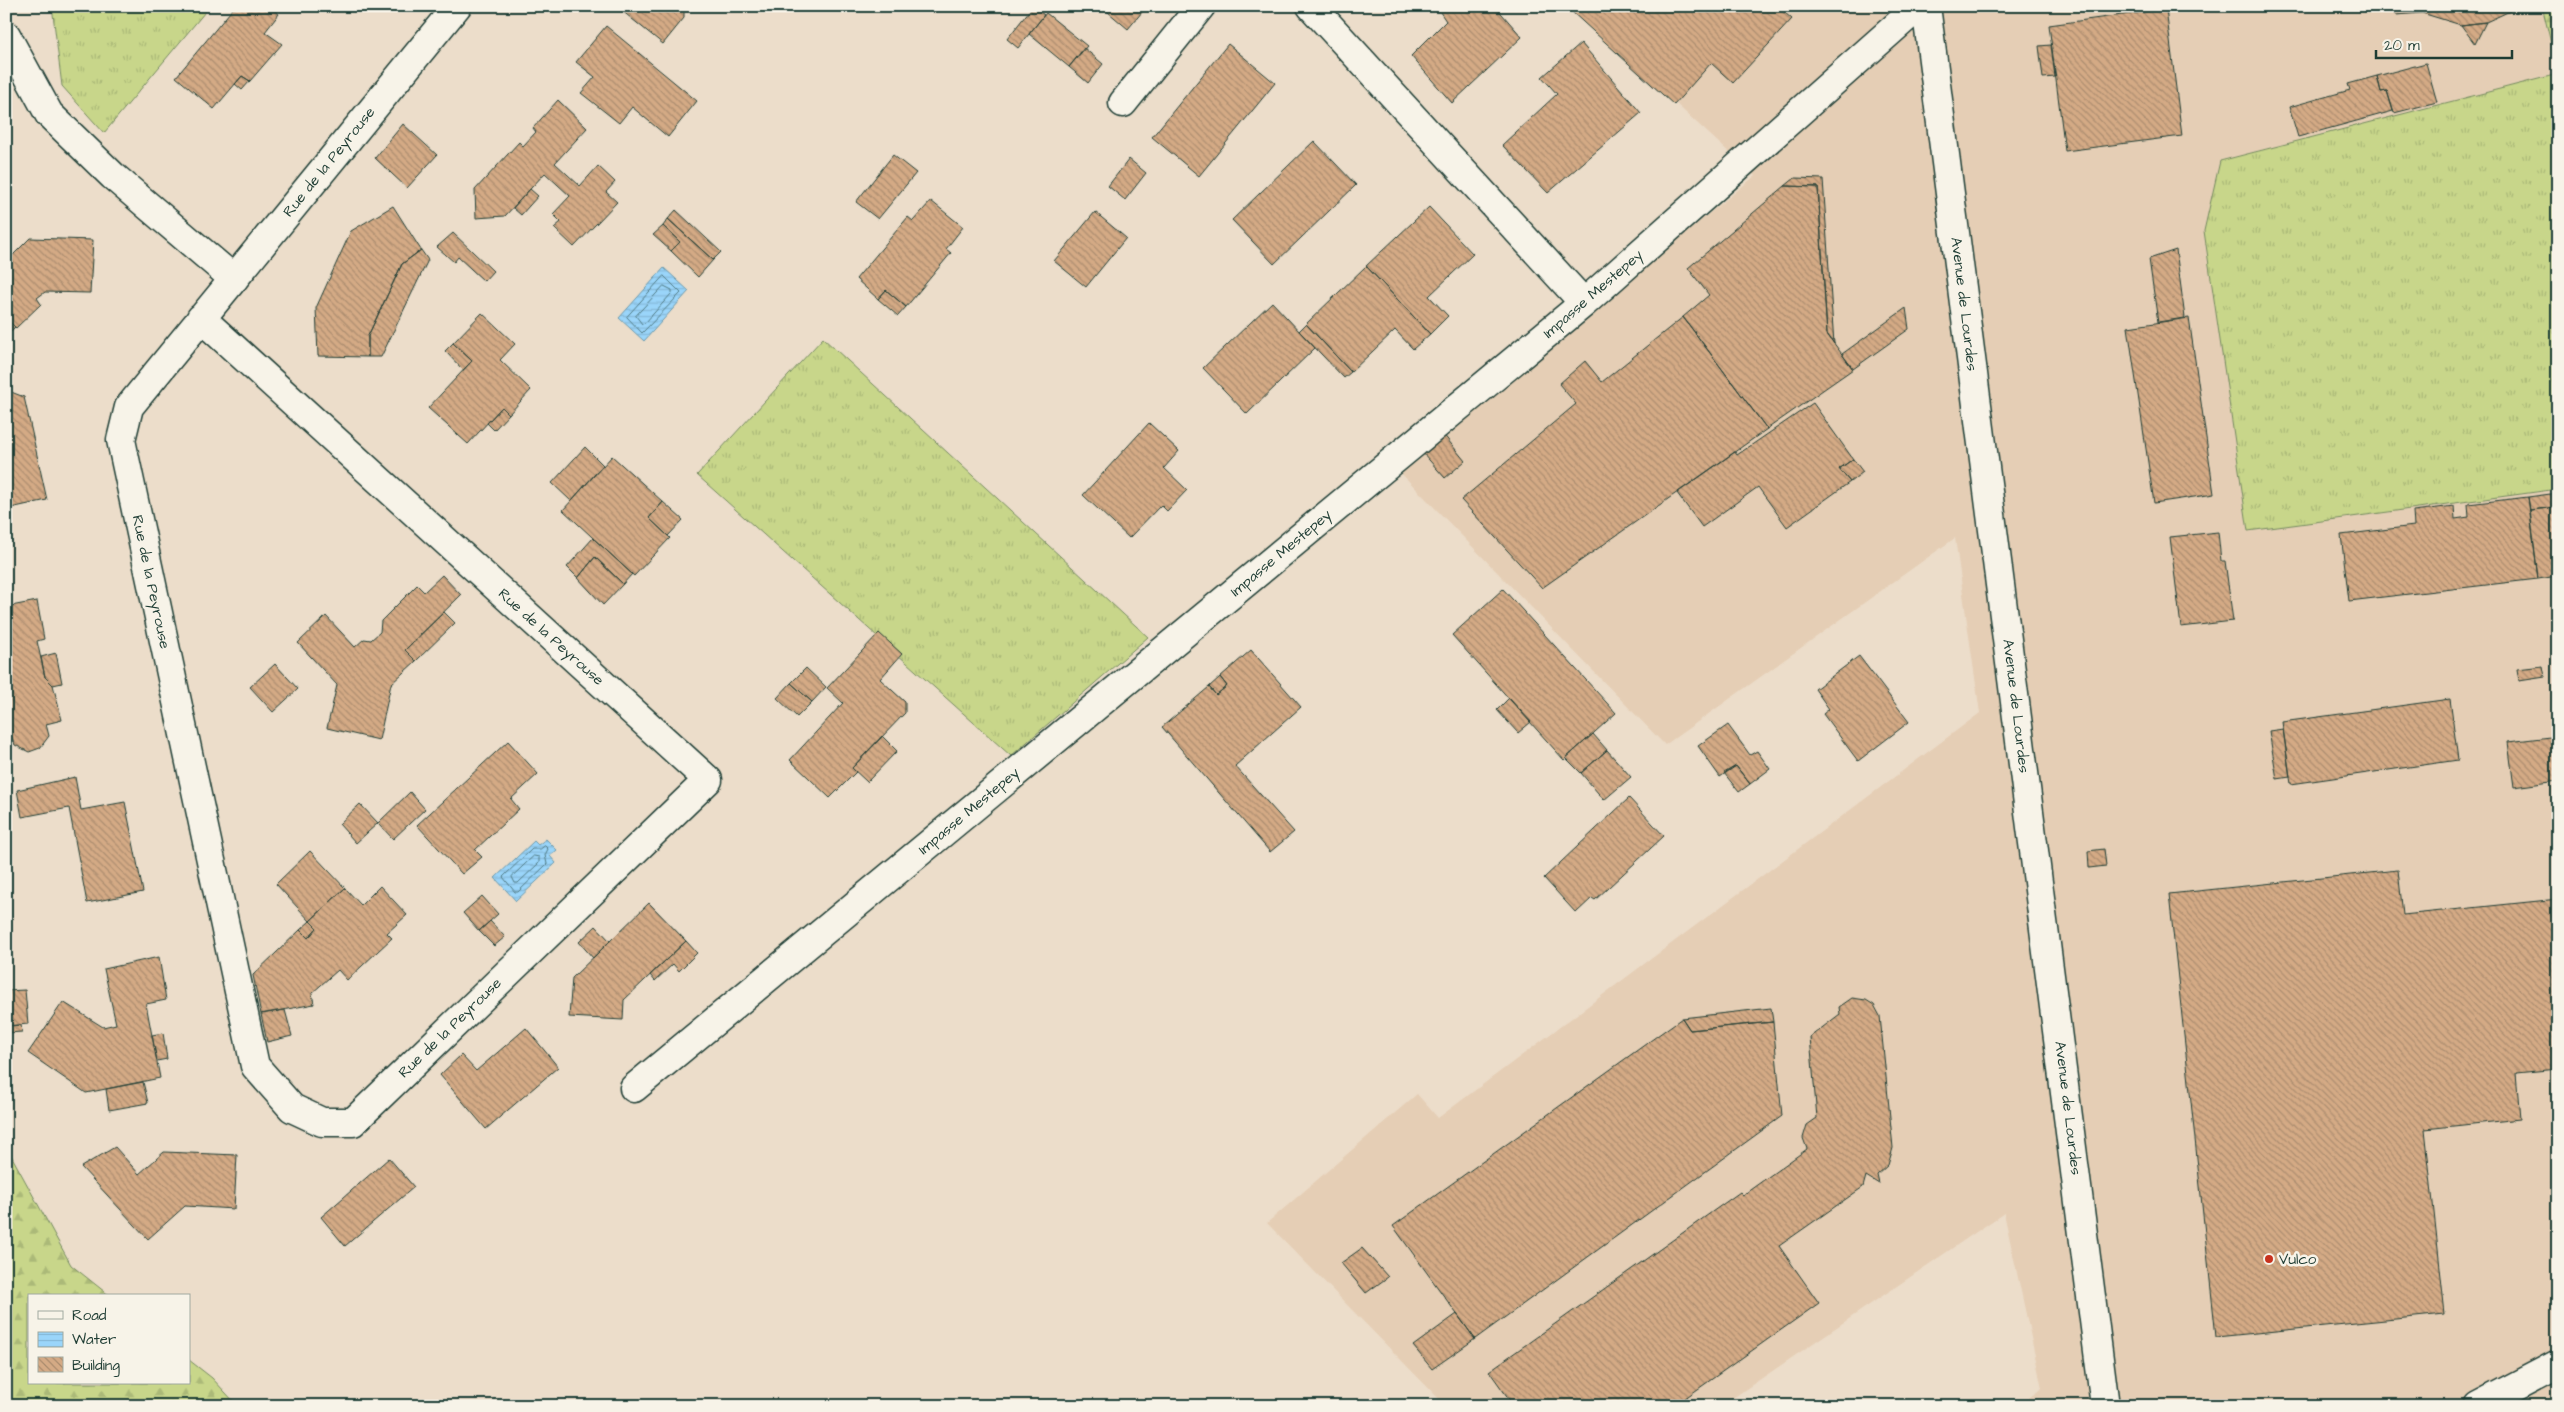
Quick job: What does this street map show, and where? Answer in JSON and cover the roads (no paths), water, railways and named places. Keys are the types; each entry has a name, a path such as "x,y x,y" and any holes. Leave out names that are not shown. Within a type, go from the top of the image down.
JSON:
{"street":[{"name":"Rue de la Peyrouse","path":"201,318 708,780 353,1122 322,1122 292,1108 255,1066 121,440 129,408 201,318 457,6"},
{"path":"1123,103 1201,6"},
{"path":"1311,6 1584,303"},
{"name":"Impasse Mestepey","path":"634,1088 1584,303 1919,6"},
{"name":"Avenue de Lourdes","path":"1926,6 2105,1406"},
{"path":"6,35 49,114 113,176 234,279"},
{"path":"2478,1406 2558,1364"}],"water":[{"path":"664,268 689,291 644,341 619,318"},
{"path":"546,839 557,850 550,856 556,863 516,901 495,878 534,841 538,845"}],"place":[{"name":"Vulco","path":"2269,1259"}]}
